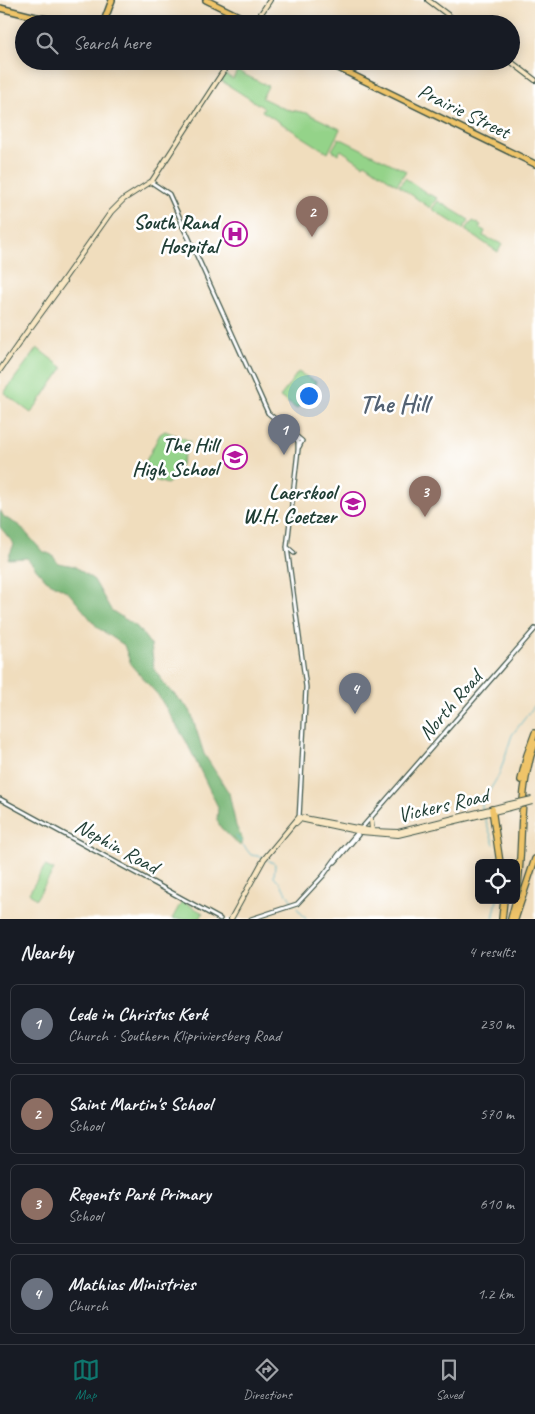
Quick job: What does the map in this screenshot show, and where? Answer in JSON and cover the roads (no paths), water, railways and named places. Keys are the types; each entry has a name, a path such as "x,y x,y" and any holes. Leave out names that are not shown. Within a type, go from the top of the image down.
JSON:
{"highway":[{"path":"516,859 520,787 527,755 535,733"},
{"path":"519,859 523,796 528,766 535,743"},
{"path":"492,811 499,859"},
{"path":"513,919 535,859"},
{"path":"502,919 504,904"},
{"path":"508,919 511,904"},
{"path":"513,919 515,904"}],"main road":[{"path":"107,15 113,0"},
{"path":"202,0 231,15"},
{"path":"206,0 236,15"},
{"path":"260,15 270,0"},
{"path":"428,0 448,15"},
{"path":"0,10 19,15"},
{"path":"0,10 26,15"},
{"path":"520,69 535,80"},
{"path":"0,370 116,206 151,182 224,70"},
{"name":"Prairie Street","path":"344,70 535,163"},
{"name":"Vickers Road","path":"299,818 305,817 361,830 404,834 533,800"},
{"path":"300,810 305,817"},
{"name":"Vickers Road","path":"299,818 352,830 408,830 492,811"},
{"path":"233,919 263,864 299,818"},
{"path":"371,820 370,827 373,830"},
{"path":"352,830 354,836"}],"street":[{"path":"151,182 169,194 193,242 194,250 268,413 302,441 298,450"},
{"path":"181,220 182,230 193,242"},
{"path":"294,436 298,442 298,450 287,546 306,687 299,818"},
{"path":"287,546 294,555 289,562"},
{"name":"North Road","path":"322,876 354,836 371,820 535,630"},
{"name":"Nephin Road","path":"0,799 220,919"},
{"name":"North Road","path":"251,919 297,904 388,800"}],"waterway":[{"path":"482,809 482,803 499,775 512,735 535,705"},
{"path":"484,816 494,844"},
{"path":"236,836 251,855 264,857"},
{"path":"268,860 275,864 274,876 293,903"},
{"path":"493,919 496,904"},
{"path":"297,908 306,919"}],"place":[{"name":"South Rand Hospital","path":"235,234"},
{"name":"Saint Martin's School","path":"312,237"},
{"name":"Lede in Christus Kerk","path":"284,455"},
{"name":"The Hill High School","path":"235,457"},
{"name":"Laerskool W.H. Coetzer","path":"353,504"},
{"name":"Regents Park Primary","path":"425,517"},
{"name":"Mathias Ministries","path":"355,714"}],"district":[{"name":"The Hill","path":"394,403"}]}
